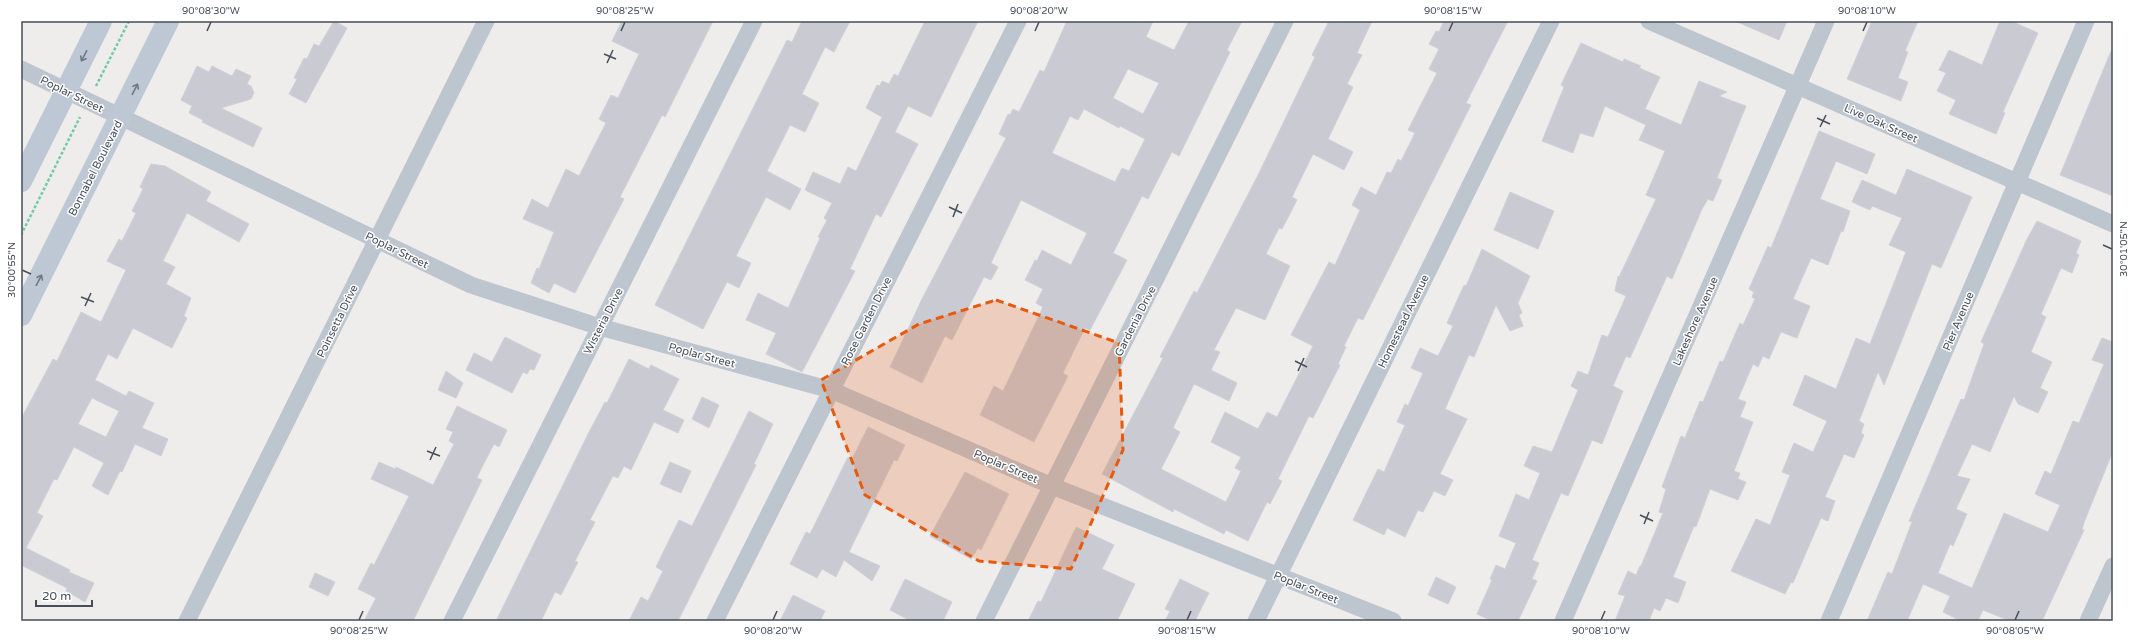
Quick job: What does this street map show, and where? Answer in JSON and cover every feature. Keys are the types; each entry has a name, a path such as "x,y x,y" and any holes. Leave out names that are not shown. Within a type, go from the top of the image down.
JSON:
{"street":[{"path":"21,181 101,21"},
{"name":"Bonnabel Boulevard","path":"21,315 168,21"},
{"name":"Poinsetta Drive","path":"188,621 486,21"},
{"name":"Wisteria Drive","path":"452,621 754,21"},
{"name":"Rose Garden Drive","path":"714,621 1018,21"},
{"name":"Gardenia Drive","path":"984,621 1286,21"},
{"name":"Homestead Avenue","path":"1256,621 1551,21"},
{"name":"Live Oak Street","path":"1649,21 2113,224"},
{"name":"Lakeshore Avenue","path":"1563,621 1826,21"},
{"name":"Pier Avenue","path":"1829,621 2086,21"},
{"name":"Poplar Street","path":"21,69 471,286 600,327 831,390 1052,486 1393,621"},
{"path":"2088,621 2113,566"}],"path":[{"path":"21,235 129,21"}],"highlighted area":[{"path":"996,300 1119,343 1123,450 1071,569 979,561 865,495 821,380 919,324"}],"building":[{"path":"334,21 347,28 306,103 289,94 297,79 294,78 304,58 307,59 314,44 319,46"},
{"path":"622,21 713,21 665,117 662,115 620,197 624,199 575,293 554,283 549,293 531,283 537,268 539,269 554,232 523,219 532,199 548,208 566,169 579,176 606,123 599,119 611,95 618,98 639,54 612,41"},
{"path":"802,21 850,21 834,52 825,47 802,94 819,103 805,132 790,125 767,171 801,189 790,210 766,197 736,256 751,263 739,288 727,282 703,329 655,305 787,40 792,42"},
{"path":"925,21 978,21 931,117 908,106 895,132 918,144 881,217 876,214 850,269 855,271 802,372 766,354 776,333 746,320 758,293 788,308 820,238 818,237 827,220 824,218 832,203 805,190 813,172 840,184 848,167 856,171 882,117 866,108 877,85 880,86 882,81 889,84 894,74 898,76"},
{"path":"1067,21 1153,21 1146,37 1174,50 1189,21 1242,21 1227,50 1230,52 1179,156 1172,152 1148,199 1142,196 1113,253 1127,260 1090,330 1085,328 1063,373 1068,376 1034,442 980,415 994,386 1003,391 1043,307 1036,303 1043,289 1025,280 1035,260 1037,261 1042,250 1071,265 1087,233 1021,200 991,263 998,267 991,280 984,277 952,340 945,336 922,383 890,367 922,299 1006,138 999,134 1008,114 1010,115 1013,109 1019,112 1040,70 1044,72","holes":["1128,69 1159,83 1143,114 1113,98","1084,109 1119,128 1120,126 1145,139 1129,171 1122,168 1115,182 1052,153 1070,116 1078,120"]},
{"path":"1329,21 1372,21 1357,53 1362,55 1347,84 1353,87 1328,139 1353,152 1344,170 1313,154 1292,197 1297,200 1282,229 1279,228 1266,254 1290,266 1265,320 1236,308 1214,350 1220,352 1211,370 1237,383 1229,401 1194,384 1173,428 1180,432 1161,469 1226,502 1241,471 1235,468 1241,457 1211,442 1225,412 1258,429 1267,412 1277,417 1313,346 1291,335 1329,262 1335,265 1360,210 1352,205 1361,187 1376,195 1387,172 1391,173 1398,159 1401,161 1415,133 1408,130 1437,73 1429,69 1439,49 1429,44 1436,31 1439,32 1444,21 1508,21 1466,103 1471,105 1363,320 1358,318 1344,346 1346,347 1338,364 1340,365 1313,418 1309,416 1278,479 1282,481 1270,504 1267,502 1248,541 1226,530 1224,534 1174,509 1173,512 1102,474 1163,358 1160,357 1194,291 1197,293 1259,173 1315,57 1312,55"},
{"path":"1735,21 1787,21 1779,40"},
{"path":"1872,21 1918,21 1905,51 1908,52 1898,78 1908,82 1901,101 1847,79"},
{"path":"2000,21 2011,21 2038,33 2003,112 2005,113 1996,134 1949,114 1956,100 1937,91 1946,73 1939,70 1949,50 1982,65"},
{"path":"1581,43 1623,62 1624,59 1641,66 1639,68 1660,77 1645,109 1681,125 1699,81 1727,92 1719,96 1746,106 1717,178 1722,180 1713,201 1708,199 1702,209 1672,279 1667,276 1630,358 1626,356 1613,386 1623,391 1602,444 1592,440 1568,496 1561,493 1532,560 1539,563 1532,579 1537,581 1518,621 1492,621 1477,614 1492,580 1490,579 1496,565 1505,569 1516,543 1499,536 1516,494 1529,500 1540,473 1524,466 1533,446 1552,452 1578,390 1571,386 1578,371 1588,375 1602,335 1608,337 1626,296 1615,291 1618,276 1619,277 1656,199 1646,195 1665,151 1639,140 1646,125 1605,106 1593,137 1580,133 1573,153 1542,141 1564,87 1561,85"},
{"path":"2111,51 2113,52 2113,196 2060,175"},
{"path":"197,66 209,72 212,66 232,76 236,69 251,76 247,84 251,86 254,93 251,99 221,108 262,128 253,147 202,122 203,120 189,113 192,106 181,100"},
{"path":"1819,131 1875,154 1867,174 1836,161 1820,199 1850,211 1843,232 1841,231 1828,265 1811,258 1793,299 1810,306 1797,338 1781,332 1769,359 1763,356 1758,367 1753,364 1738,399 1746,402 1740,417 1753,422 1734,471 1740,473 1738,479 1746,482 1738,500 1710,489 1696,527 1694,526 1673,577 1686,582 1678,603 1666,598 1660,611 1654,608 1649,621 1615,621 1625,596 1618,594 1628,571 1636,575 1663,513 1659,512 1666,489 1662,487 1681,436 1685,438 1700,401 1703,402 1720,361 1723,362 1740,323 1743,325 1755,299 1752,297 1754,292 1749,289 1768,246 1771,248"},
{"path":"151,164 165,166 211,192 206,201 249,224 239,242 187,213 163,261 175,267 166,284 191,298 184,316 187,318 172,348 133,328 117,359 108,354 95,380 126,396 129,391 154,403 142,428 168,439 161,456 135,444 122,472 120,471 108,495 92,486 104,463 74,447 57,480 54,479 37,513 43,516 26,548 70,570 69,572 94,583 85,602 66,591 67,588 21,565 21,419 53,359 57,361 81,312 101,322 126,270 107,261 119,239 122,241 136,213 132,211 143,189 140,187","holes":["92,398 119,411 106,437 78,424"]},
{"path":"1907,169 1972,197 1941,268 1932,264 1884,385 1878,372 1859,421 1864,424 1861,433 1864,435 1854,458 1844,454 1825,497 1835,501 1828,521 1821,518 1793,583 1791,582 1785,594 1731,571 1756,519 1770,525 1790,475 1782,472 1794,443 1813,452 1827,421 1793,405 1805,375 1836,389 1856,338 1870,344 1906,252 1889,245 1902,218 1872,206 1870,210 1852,202 1862,180 1896,195"},
{"path":"1510,192 1554,211 1538,249 1494,230"},
{"path":"2037,221 2081,241 2076,253 2079,255 2072,273 2061,268 2041,314 2046,317 2031,352 2052,362 2040,388 2048,392 2038,413 2018,404 2014,396 1990,452 1972,444 1957,476 1970,479 1956,509 1967,514 1953,546 1950,544 1938,573 1972,588 2004,513 2048,532 2060,505 2035,494 2045,471 2051,474 2073,421 2079,423 2104,364 2092,360 2102,338 2113,342 2113,451 2085,520 2082,529 2084,530 2042,621 2010,621 1983,610 1978,621 1961,621 1943,612 1950,596 1923,584 1907,621 1867,621 1888,572 1892,574 1912,522 1909,521 1961,399 1964,400 1984,344 1981,342 2027,239"},
{"path":"1482,249 1530,276 1518,303 1522,313 1519,315 1523,326 1510,331 1496,305 1474,357 1469,355 1445,409 1467,419 1440,474 1453,480 1445,496 1434,491 1423,512 1418,510 1405,537 1387,528 1384,535 1353,520 1378,469 1384,472 1405,425 1397,422 1405,404 1408,406 1423,373 1411,368 1420,348 1438,356 1453,326 1447,323 1464,285 1466,286"},
{"path":"505,337 541,355 534,370 530,369 527,374 523,372 512,393 466,370 474,353 492,362"},
{"path":"629,359 649,369 651,365 679,379 663,410 684,420 678,433 654,422 631,470 624,466 618,478 613,476 590,520 595,522 575,561 578,562 561,595 555,592 541,621 496,621 589,432 605,402 607,403"},
{"path":"446,371 463,383 456,398 438,390"},
{"path":"702,397 719,405 709,428 692,419"},
{"path":"457,406 507,430 499,447 494,444 481,469 477,478 482,480 413,621 364,621 376,598 358,589 371,563 374,565 409,496 371,479 379,462 395,469 396,467 433,485 454,444 449,441 453,432 446,429"},
{"path":"749,411 773,424 754,464 756,465 678,621 629,621 641,597 648,601 663,571 656,567 679,520 692,526"},
{"path":"868,427 905,445 897,461 894,460 849,552 880,566 872,581 844,560 836,577 822,569 817,578 790,564 806,532 810,534 848,457 852,459"},
{"path":"670,462 691,471 681,493 660,484"},
{"path":"965,472 1009,494 981,550 978,548 971,559 930,536"},
{"path":"1076,527 1114,545 1102,569 1135,584 1117,621 1028,621 1038,601 1041,602"},
{"path":"315,573 335,582 328,596 309,587"},
{"path":"1436,577 1456,587 1448,604 1428,595"},
{"path":"905,579 952,602 943,621 911,621 890,610"},
{"path":"1180,579 1209,593 1195,621 1165,621 1170,611 1165,609"},
{"path":"793,595 825,611 820,621 780,621"}]}
